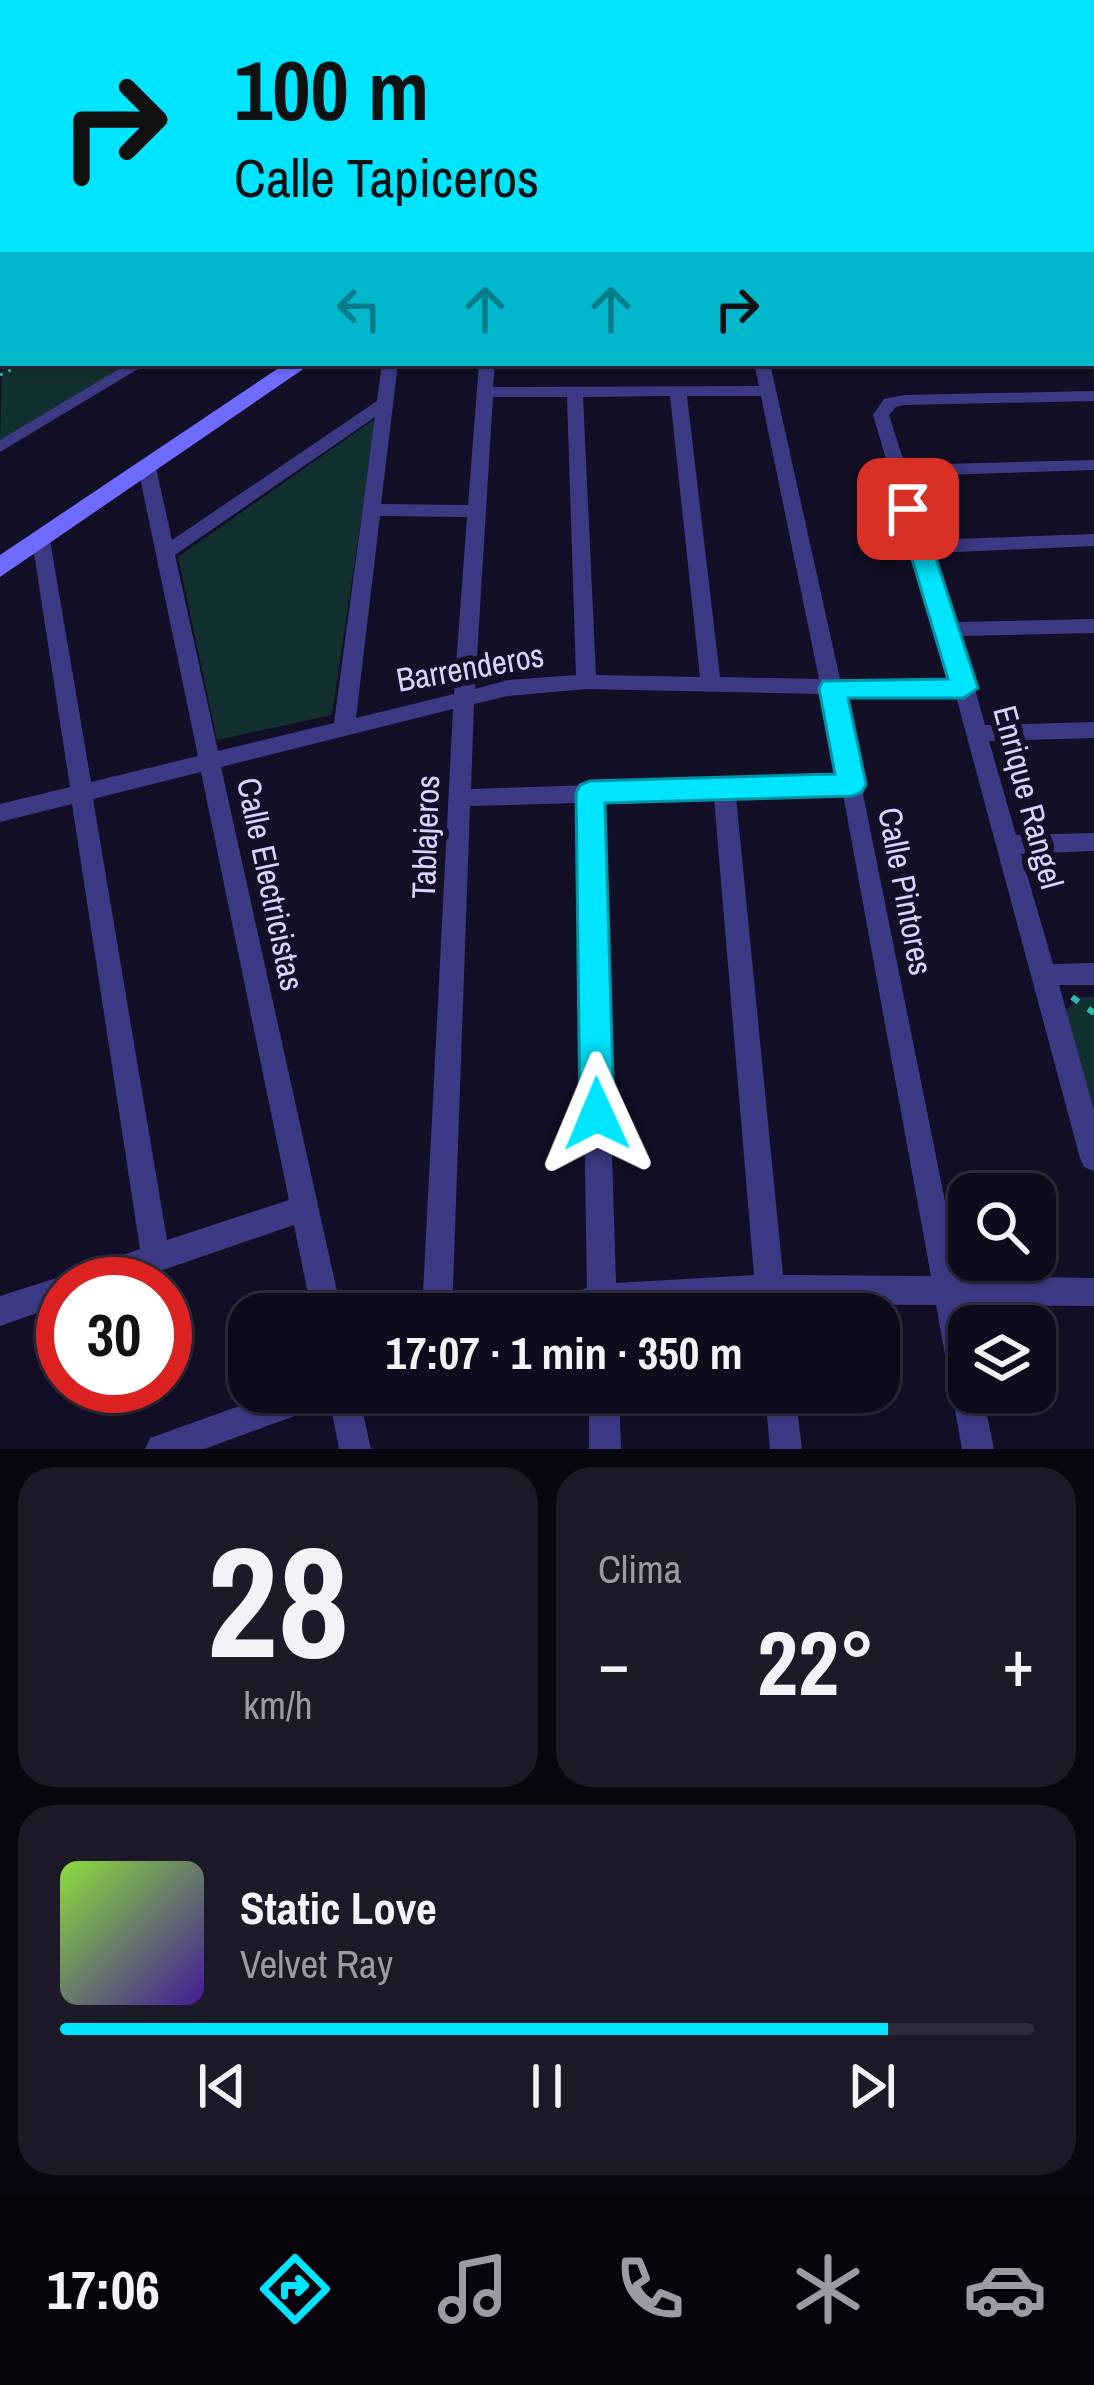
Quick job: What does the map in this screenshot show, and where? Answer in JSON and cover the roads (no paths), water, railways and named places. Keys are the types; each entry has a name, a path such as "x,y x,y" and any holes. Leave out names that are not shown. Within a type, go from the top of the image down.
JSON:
{"street":[{"path":"0,448 135,366"},
{"path":"0,568 297,366"},
{"path":"344,727 389,366"},
{"name":"Tablajeros","path":"437,1293 464,695 487,366"},
{"name":"Calle Pintores","path":"764,366 852,784 978,1449"},
{"path":"485,392 769,391"},
{"path":"678,392 710,686"},
{"path":"574,393 586,682"},
{"name":"Enrique Rangel","path":"1094,396 904,400 890,403 881,415 948,629 1094,1158"},
{"path":"164,554 383,404"},
{"path":"896,470 1094,466"},
{"name":"Calle Electricistas","path":"148,468 323,1293"},
{"path":"374,510 477,511"},
{"path":"41,540 156,1257"},
{"path":"920,547 1094,540"},
{"path":"948,629 1094,626"},
{"name":"Barrenderos","path":"0,813 464,695 586,682 964,688"},
{"path":"977,733 1094,730"},
{"path":"460,798 852,784"},
{"path":"724,788 770,1293"},
{"path":"590,793 601,1293"},
{"path":"1007,844 1094,842"},
{"path":"1044,975 1094,974"},
{"path":"159,1257 305,1208"},
{"path":"900,1295 1094,1292"},
{"path":"0,1311 36,1299"},
{"path":"170,1447 263,1413"},
{"path":"347,1413 355,1449"},
{"path":"604,1413 605,1449"},
{"path":"782,1413 786,1449"}]}
